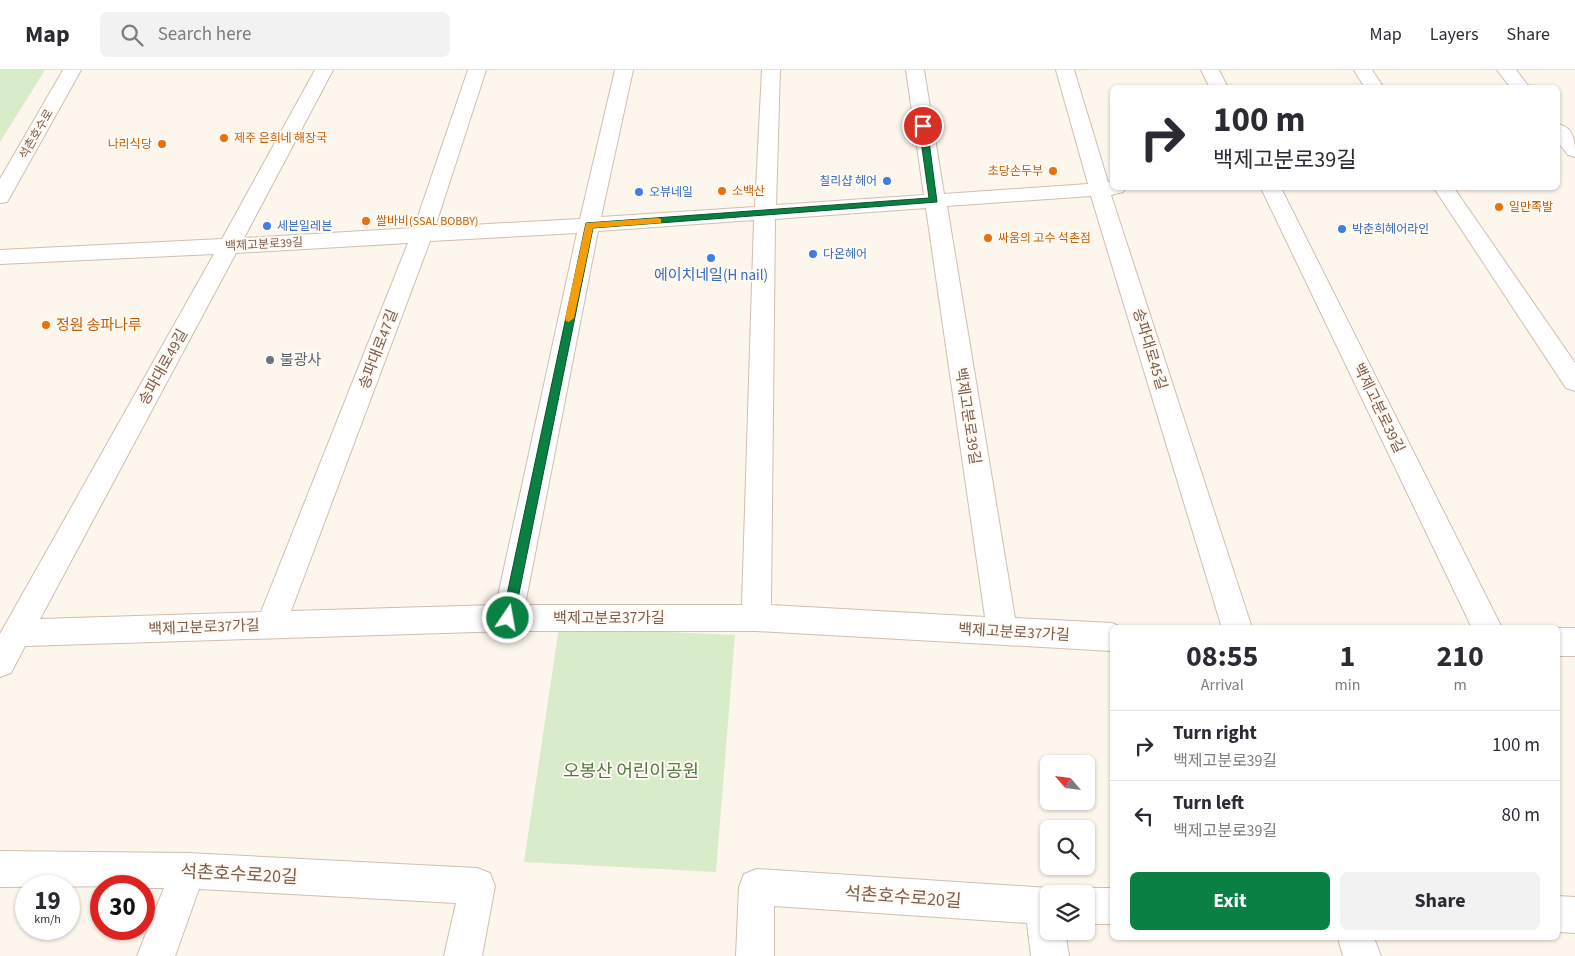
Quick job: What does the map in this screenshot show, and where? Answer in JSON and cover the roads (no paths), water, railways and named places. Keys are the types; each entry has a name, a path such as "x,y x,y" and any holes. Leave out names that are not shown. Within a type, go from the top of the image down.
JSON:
{"street":[{"name":"석촌호수로","path":"0,197 72,70"},
{"name":"송파대로49길","path":"0,663 230,246 324,70"},
{"name":"송파대로47길","path":"271,624 422,235 477,70"},
{"path":"508,618 589,225 624,70"},
{"path":"756,618 765,214 771,70"},
{"name":"백제고분로39길","path":"915,70 1002,631"},
{"name":"송파대로45길","path":"1064,70 1107,188 1236,625"},
{"path":"1210,70 1218,85"},
{"path":"1363,70 1373,85"},
{"path":"1506,70 1518,85"},
{"path":"1560,132 1575,151"},
{"path":"1560,161 1575,160"},
{"name":"백제고분로39길","path":"0,257 589,225 765,214 1107,188"},
{"name":"백제고분로39길","path":"1271,190 1486,625"},
{"path":"1445,190 1575,382"},
{"name":"백제고분로37가길","path":"16,633 508,618 756,618 1110,637"},
{"path":"1560,642 1575,642"},
{"name":"석촌호수로20길","path":"0,869 188,871 477,886 463,956"},
{"path":"156,956 188,871"},
{"name":"석촌호수로20길","path":"755,956 757,887 1040,906"},
{"path":"1095,906 1110,906"},
{"path":"1560,914 1575,915"},
{"path":"1049,940 1050,956"},
{"path":"1357,940 1362,956"}],"place":[{"name":"제주 은희네 해장국","path":"224,138"},
{"name":"나리식당","path":"162,144"},
{"name":"초당손두부","path":"1053,171"},
{"name":"칠리샵 헤어","path":"887,181"},
{"name":"소백산","path":"722,191"},
{"name":"오뷰네일","path":"639,192"},
{"name":"일만족발","path":"1499,207"},
{"name":"쌀바비(SSAL BOBBY)","path":"366,221"},
{"name":"세븐일레븐","path":"267,226"},
{"name":"박춘희헤어라인","path":"1342,229"},
{"name":"싸움의 고수 석촌점","path":"988,238"},
{"name":"다온헤어","path":"813,254"},
{"name":"에이치네일(H nail)","path":"711,258"},
{"name":"정원 송파나루","path":"46,325"},
{"name":"불광사","path":"270,360"}],"park label":[{"name":"오봉산 어린이공원","path":"631,771"}]}
